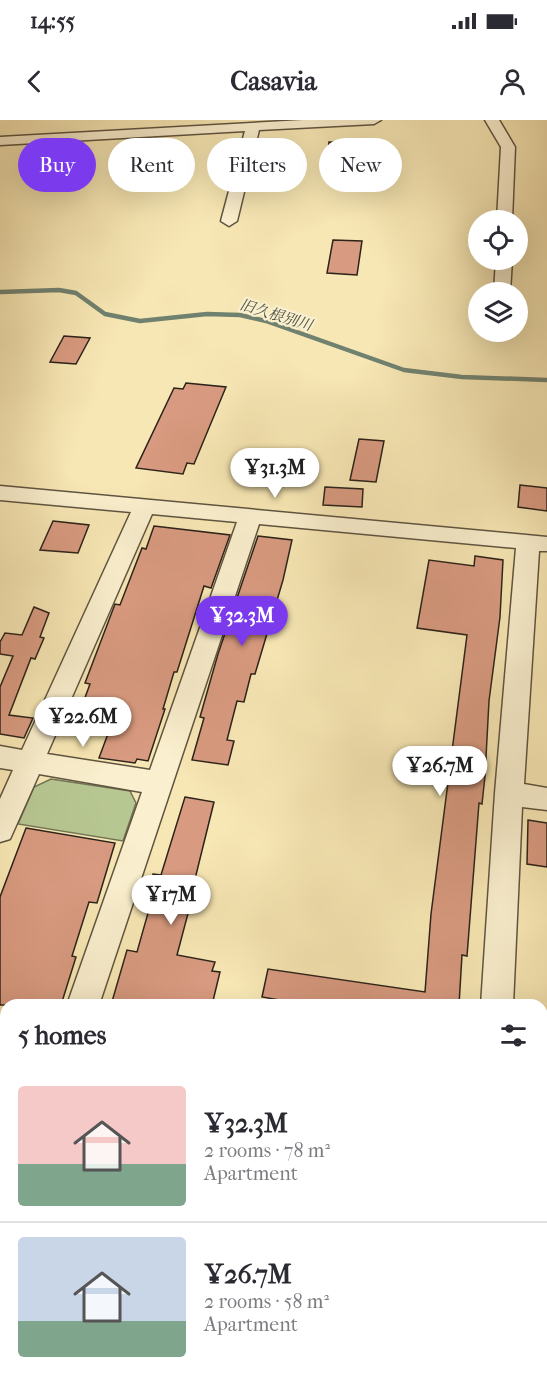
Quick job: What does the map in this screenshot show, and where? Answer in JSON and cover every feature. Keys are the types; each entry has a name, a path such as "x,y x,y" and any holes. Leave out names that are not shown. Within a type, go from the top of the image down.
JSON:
{"street":[{"path":"0,141 374,120"},
{"path":"492,120 508,147 505,210"},
{"path":"229,221 254,127"},
{"path":"0,493 538,543 535,636 509,794 497,999"},
{"path":"0,830 144,507"},
{"path":"85,999 250,517"},
{"path":"0,757 158,783"},
{"path":"509,794 547,799"}],"green space":[{"path":"51,779 130,791 136,803 123,841 18,824 34,787"}],"building":[{"path":"333,240 362,241 357,275 327,273"},
{"path":"64,336 90,338 76,364 50,362"},
{"path":"186,383 226,387 194,464 187,463 183,474 136,468 174,388 183,389"},
{"path":"359,439 384,441 376,482 350,480"},
{"path":"520,485 547,488 547,511 518,507"},
{"path":"325,487 363,489 362,507 323,505"},
{"path":"53,521 89,525 78,553 40,550"},
{"path":"154,526 230,535 211,588 204,586 177,672 174,672 148,761 137,759 135,763 99,758 112,723 77,719 90,684 85,683 115,604 120,605 142,548 146,549"},
{"path":"258,536 292,540 283,580 255,674 251,674 244,702 237,701 227,740 234,741 228,765 192,760 204,718 200,717 218,654"},
{"path":"475,556 503,560 500,617 489,701 485,776 482,804 479,803 467,956 462,955 459,999 274,999 262,997 268,969 425,992 431,914 467,635 417,628 429,560 474,566"},
{"path":"34,607 49,613 40,637 44,638 35,659 31,658 9,715 33,718 24,738 0,734 0,687 13,656 0,654 0,642 5,633 22,635"},
{"path":"185,797 214,802 195,879 198,880 193,903 191,902 177,955 215,962 212,971 220,972 213,999 113,999 127,950 137,952 150,906 140,905 146,882 151,883 153,874 161,875"},
{"path":"528,820 547,823 547,867 527,864"},
{"path":"26,828 115,843 97,903 89,902 72,956 76,957 63,999 0,999 0,897"}],"waterway":[{"name":"旧久根別川","path":"0,292 59,290 76,293 105,314 140,321 207,314 240,315 266,321 404,370 462,377 547,380"}]}
